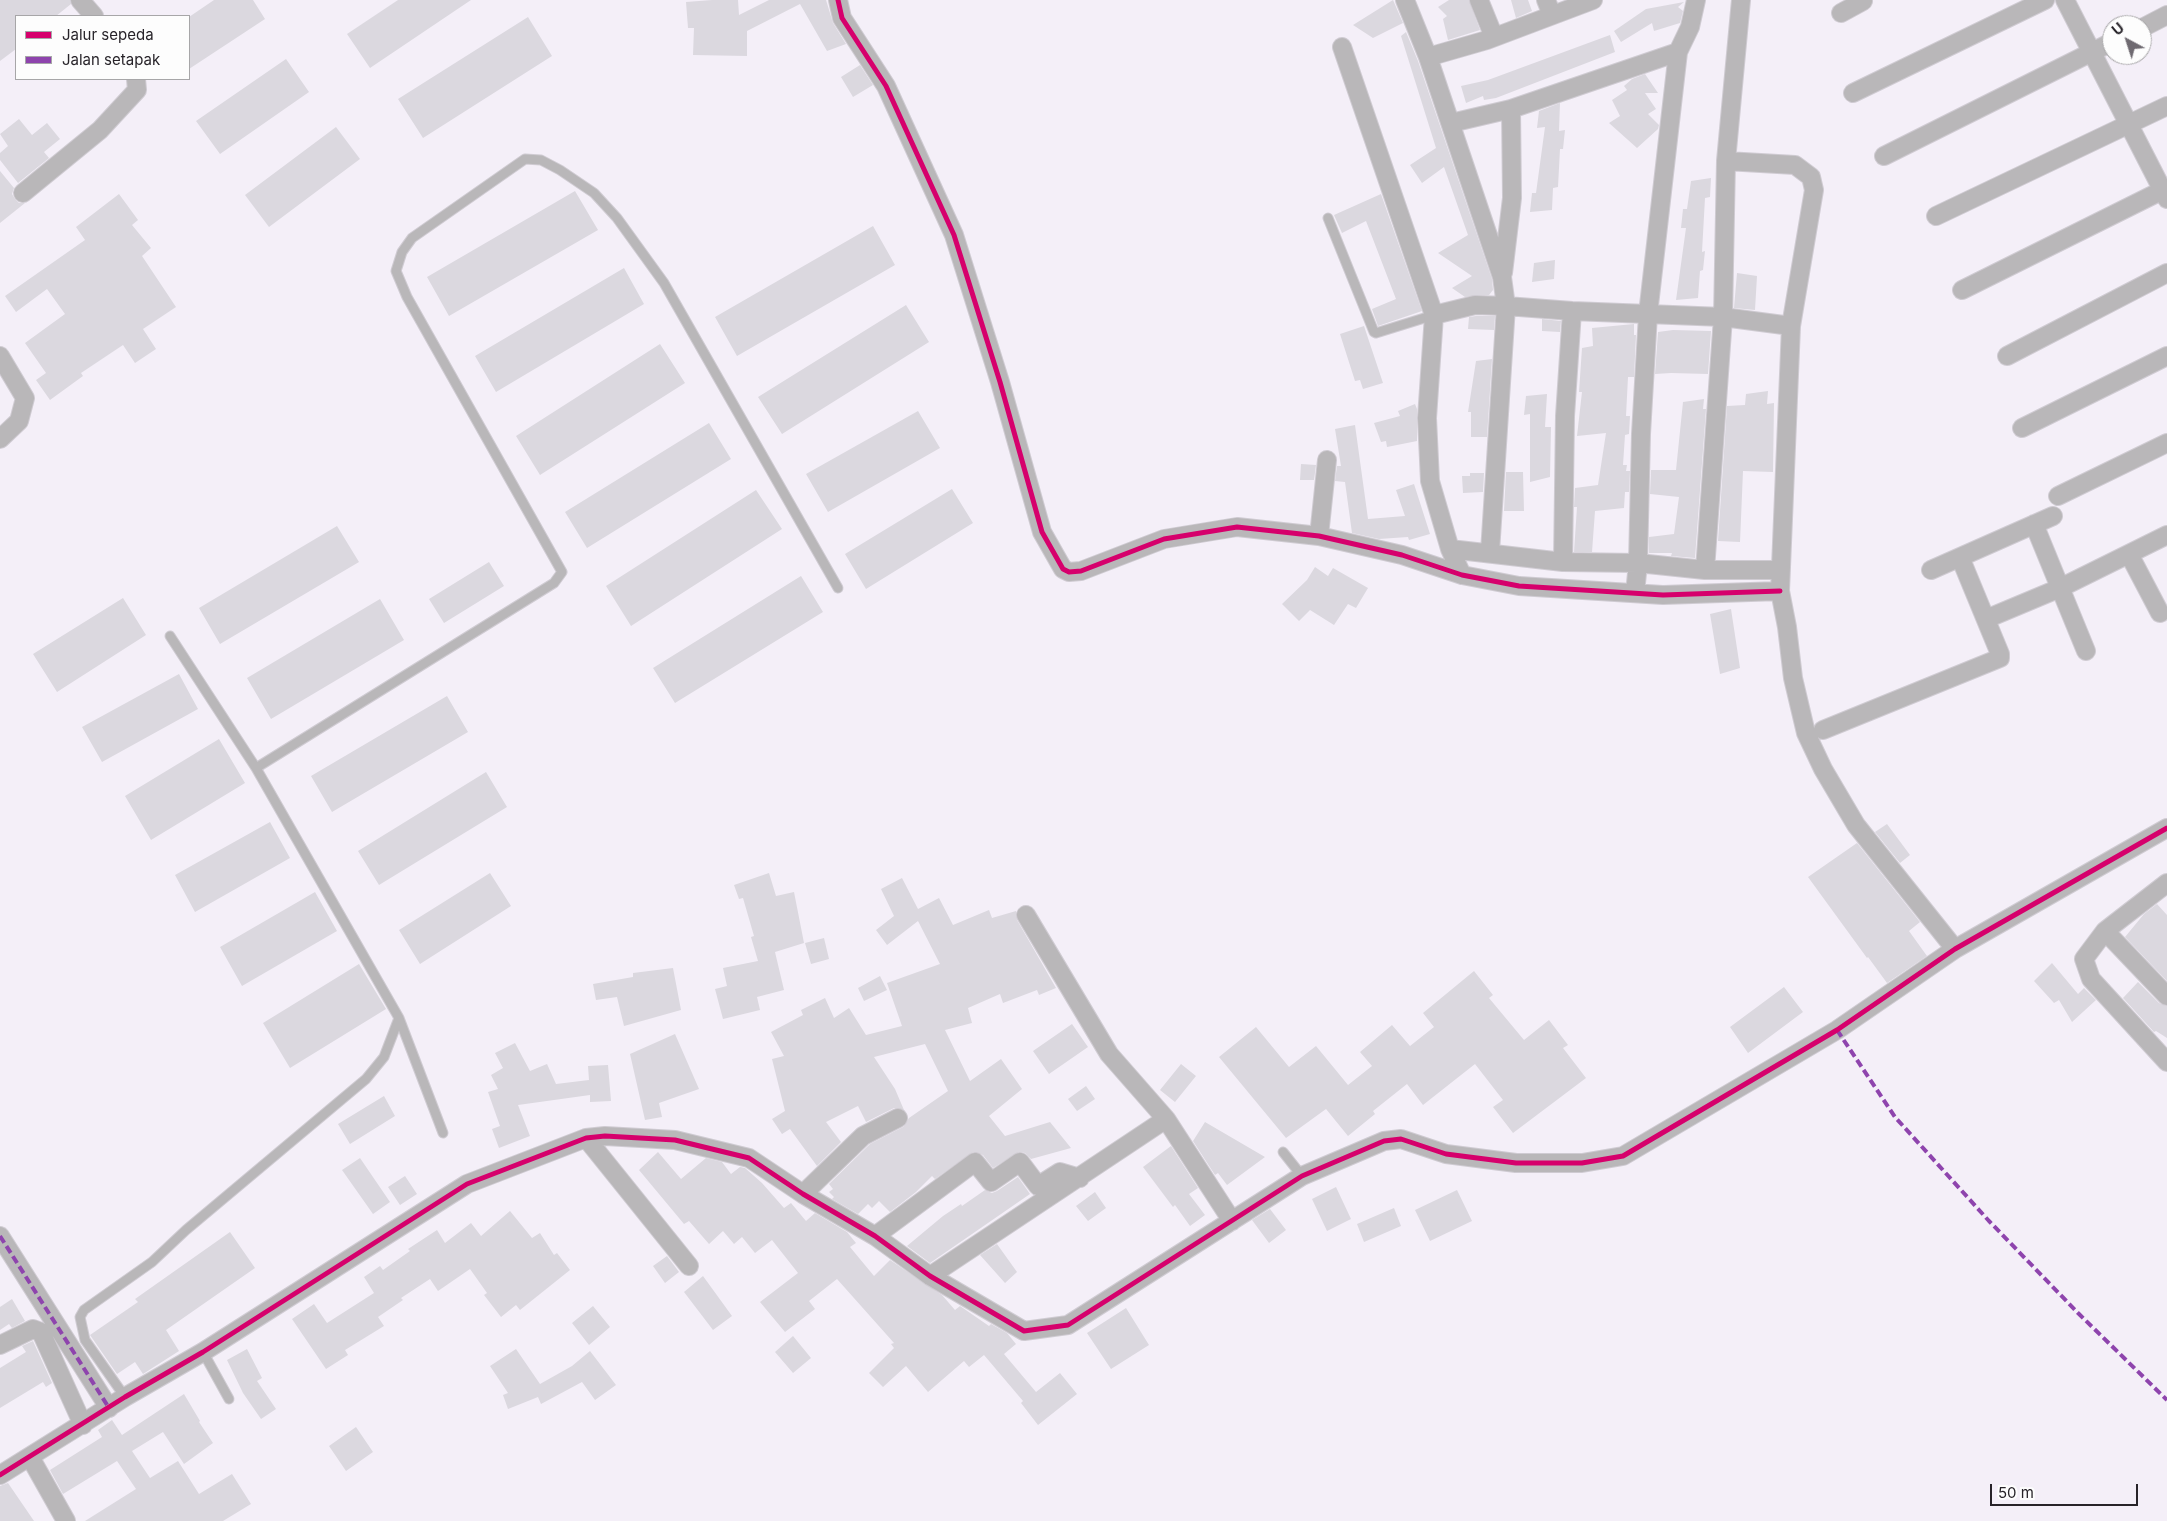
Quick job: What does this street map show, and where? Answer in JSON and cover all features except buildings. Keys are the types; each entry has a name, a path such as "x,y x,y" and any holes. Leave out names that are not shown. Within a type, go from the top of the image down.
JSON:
{"street":[{"path":"80,0 93,15"},
{"path":"838,0 842,18 886,86 954,236 1000,382 1042,532 1062,569 1069,572 1081,571 1164,538 1238,527 1319,536 1402,555 1462,575 1519,586 1663,595 1780,591"},
{"path":"1405,0 1428,57 1502,277 1506,306 1490,552"},
{"path":"1479,0 1494,37"},
{"path":"1428,57 1494,37 1549,8 1593,0"},
{"path":"1635,593 1638,563 1641,434 1648,314 1678,52 1690,27 1696,0"},
{"path":"1705,570 1723,317 1726,161 1741,0"},
{"path":"1841,13 1864,0"},
{"path":"1853,93 2045,0"},
{"path":"1962,290 2166,192 2065,0"},
{"path":"2152,23 2167,15"},
{"path":"1342,47 1434,314 1428,418 1430,481 1450,549 1462,575"},
{"path":"1884,156 2102,47"},
{"path":"1451,123 1511,109 1678,52"},
{"path":"23,193 100,130 137,90 136,80"},
{"path":"1936,216 2167,106"},
{"path":"1502,277 1512,198 1511,109"},
{"path":"1726,161 1795,165 1811,177 1814,190 1791,326 1779,570 1780,591 1797,696 1806,733 1856,825 1955,949"},
{"path":"2007,356 2167,273"},
{"path":"1434,314 1475,305 1506,306 1572,311 1723,317 1791,326"},
{"path":"1563,562 1565,416 1572,311"},
{"path":"0,356 25,398 20,421 0,439"},
{"path":"2022,428 2167,356"},
{"path":"2058,496 2167,442"},
{"path":"1319,536 1327,460"},
{"path":"1931,570 2053,516"},
{"path":"2034,524 2086,651"},
{"path":"1986,619 2060,588 2167,535"},
{"path":"1450,549 1490,552 1563,562 1638,563 1705,570 1779,570"},
{"path":"2130,554 2160,613"},
{"path":"1823,730 1997,660 2000,654 1960,557"},
{"path":"0,1475 125,1397 203,1352 467,1184 586,1138 606,1136 676,1140 749,1158 803,1194 875,1236 930,1276 1024,1332 1068,1325 1302,1176 1384,1140 1401,1139 1446,1154 1516,1162 1582,1163 1623,1156 1837,1030 1955,949 2167,828"},
{"path":"2165,888 2105,931 2084,959 2091,979 2167,1062"},
{"path":"1026,914 1109,1054 1166,1119 1232,1221"},
{"path":"2105,931 2167,996"},
{"path":"803,1194 863,1136 898,1118"},
{"path":"930,1276 1166,1119"},
{"path":"586,1138 689,1266"},
{"path":"875,1236 975,1162 991,1182 1020,1162 1038,1186 1060,1172 1080,1178"},
{"path":"0,1236 109,1408"},
{"path":"0,1345 33,1329 41,1332 83,1424"},
{"path":"30,1457 66,1521"}],"lane":[{"path":"256,768 554,583 562,572 407,297 396,271 402,252 412,238 525,159 541,160 594,194 623,226 664,283 838,588"},
{"path":"1328,218 1374,332 1376,333 1434,314"},
{"path":"170,636 256,768 399,1018 442,1133"},
{"path":"125,1397 85,1340 80,1317 84,1310 152,1262 186,1230 366,1079 384,1057 399,1018"},
{"path":"1283,1152 1302,1176"},
{"path":"203,1352 229,1399"}],"marked path":[{"path":"1837,1030 1895,1117 1989,1221 2078,1313 2167,1400"},
{"path":"0,1236 109,1408"}],"cycle path":[{"path":"838,0 842,18 886,86 954,235 1000,382 1042,532 1063,569 1069,572 1081,571 1164,539 1237,527 1319,536 1402,555 1462,575 1519,586 1663,595 1780,591"},
{"path":"0,1475 125,1397 203,1352 467,1184 586,1138 605,1136 675,1140 749,1158 803,1194 875,1236 930,1276 1024,1331 1068,1325 1302,1176 1384,1141 1401,1139 1446,1154 1516,1163 1582,1163 1623,1156 1837,1030 1955,949 2167,828"}]}
